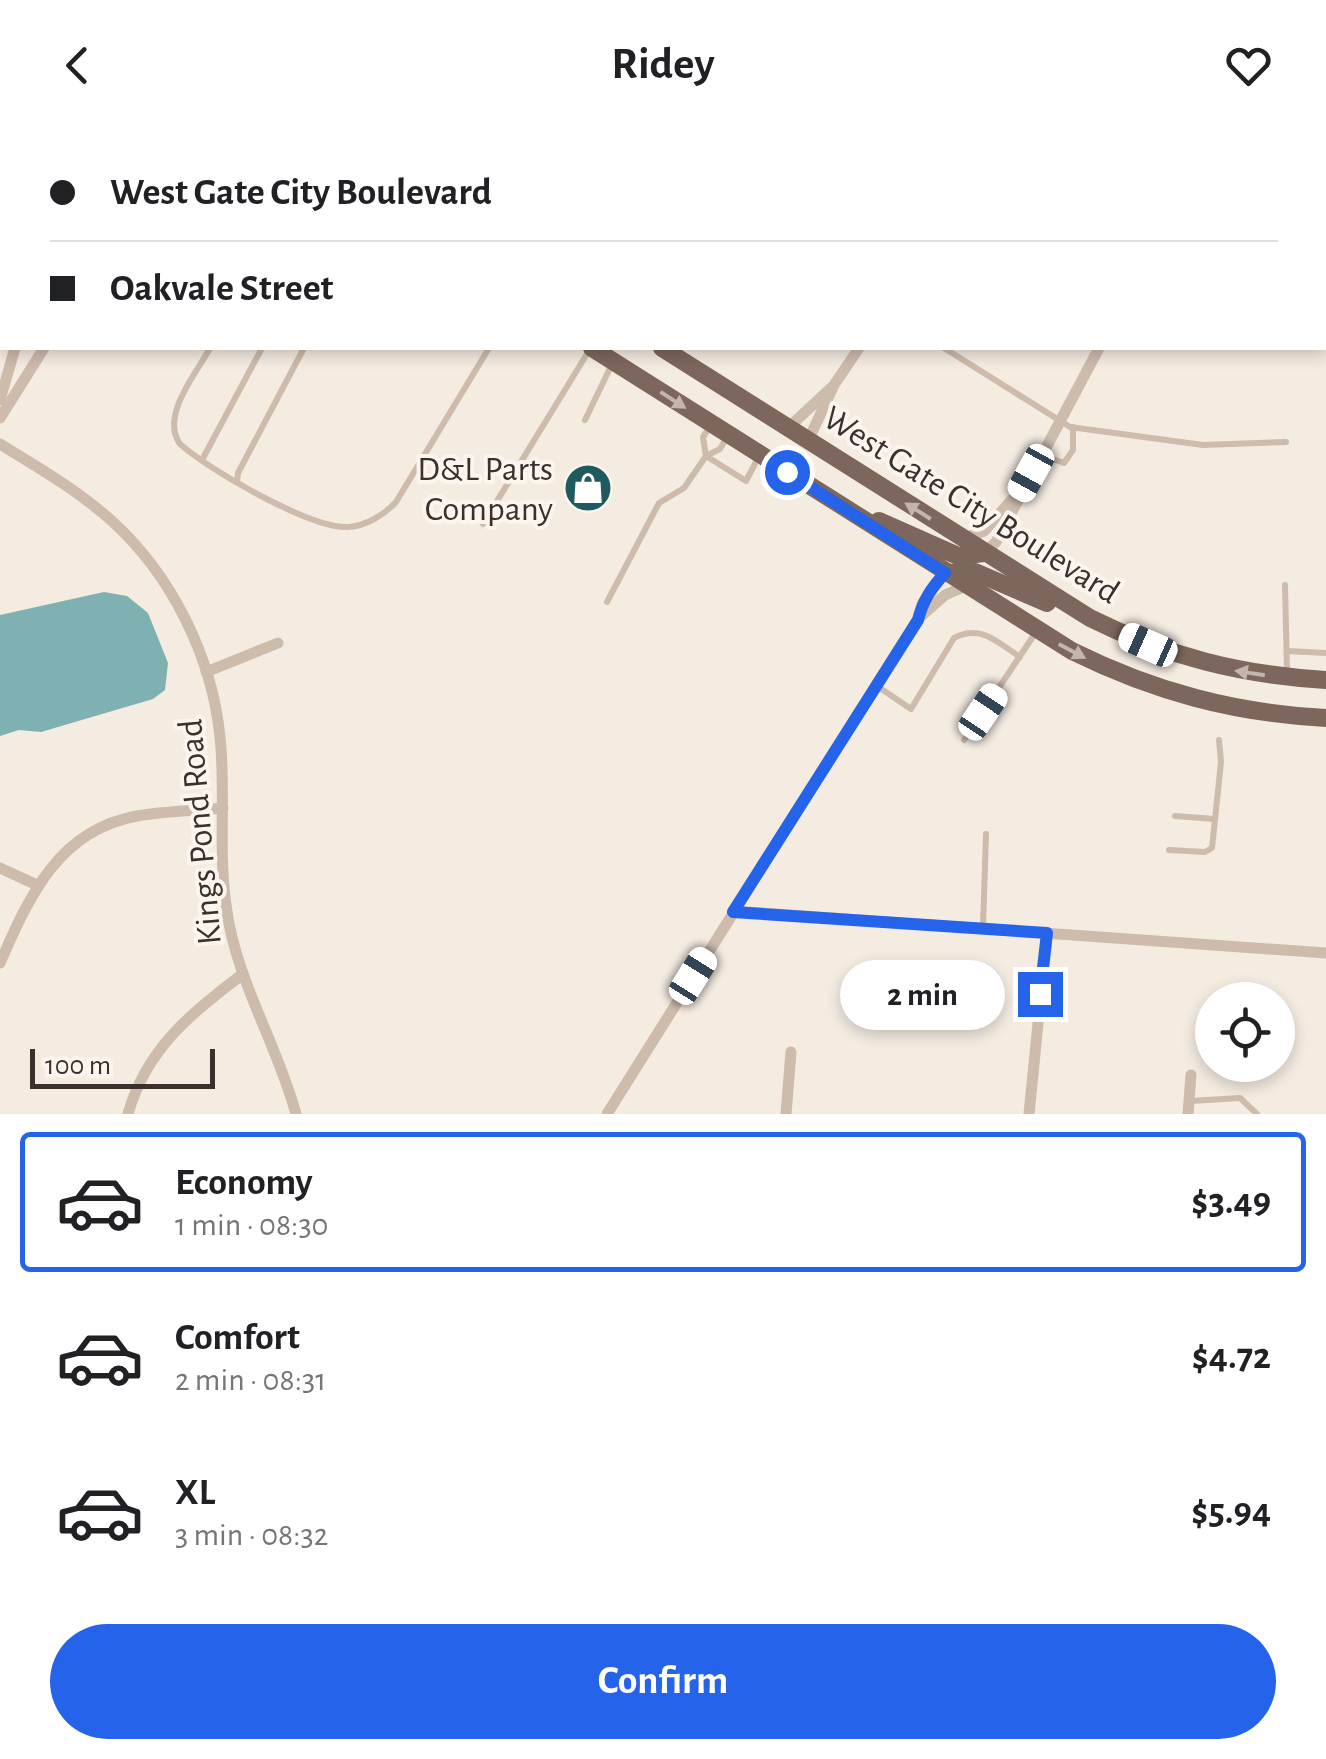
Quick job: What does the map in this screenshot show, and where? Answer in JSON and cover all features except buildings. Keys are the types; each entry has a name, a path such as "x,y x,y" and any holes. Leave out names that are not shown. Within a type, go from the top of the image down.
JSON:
{"main road":[{"name":"West Gate City Boulevard","path":"595,350 1036,631 1111,670 1181,696 1263,714 1326,718"},
{"name":"West Gate City Boulevard","path":"665,350 1090,618 1148,645 1206,664 1286,678 1326,680"},
{"path":"841,506 958,556 984,553"},
{"path":"945,573 975,572 1016,592 1090,618"}],"street":[{"path":"0,400 14,350"},
{"path":"0,418 43,350"},
{"path":"808,441 834,385 858,350"},
{"path":"984,553 996,542 1099,350"},
{"path":"788,428 834,385"},
{"name":"Kings Pond Road","path":"0,444 79,494 126,535 175,600 206,672 220,732 225,903 232,942 296,1114"},
{"path":"961,538 984,530 1021,490"},
{"path":"918,620 922,604 945,573"},
{"path":"607,1114 918,620 945,595 966,586"},
{"path":"206,672 278,643"},
{"path":"0,963 38,885 65,851 108,824 136,816 223,808"},
{"path":"0,868 38,885"},
{"path":"733,912 1326,952"},
{"path":"1029,1114 1047,933"},
{"path":"128,1114 144,1072 178,1025 243,974"},
{"path":"786,1114 792,1052"},
{"path":"1188,1108 1191,1075"}],"lane":[{"path":"209,350 172,424 180,444 294,513 345,527 362,524 386,512 488,350"},
{"path":"202,460 261,350"},
{"path":"237,482 238,473 303,350"},
{"path":"483,524 590,350"},
{"path":"947,350 1059,422 1073,427 1203,445 1286,442"},
{"path":"585,420 614,361"},
{"path":"712,424 703,438 706,456 746,481 760,455"},
{"path":"1040,455 1064,463 1073,450 1073,427"},
{"path":"607,602 659,504 684,488 706,456 720,448 728,434"},
{"path":"1285,584 1286,678"},
{"path":"964,740 1036,631"},
{"path":"876,686 911,709 954,638 966,632 981,632 1020,656"},
{"path":"1287,651 1326,652"},
{"path":"1168,850 1205,852 1212,848 1221,762 1219,740"},
{"path":"1174,816 1215,818"},
{"path":"983,927 986,834"},
{"path":"1188,1108 1240,1098 1257,1114"}],"water":[{"path":"104,592 127,596 148,613 168,663 165,690 153,699 41,732 19,730 0,736 0,615"}],"place":[{"name":"D&L Parts Company","path":"588,488"}],"route":[{"path":"787,472 945,573 922,604 918,620 733,912 1047,933 1040,994"}]}
